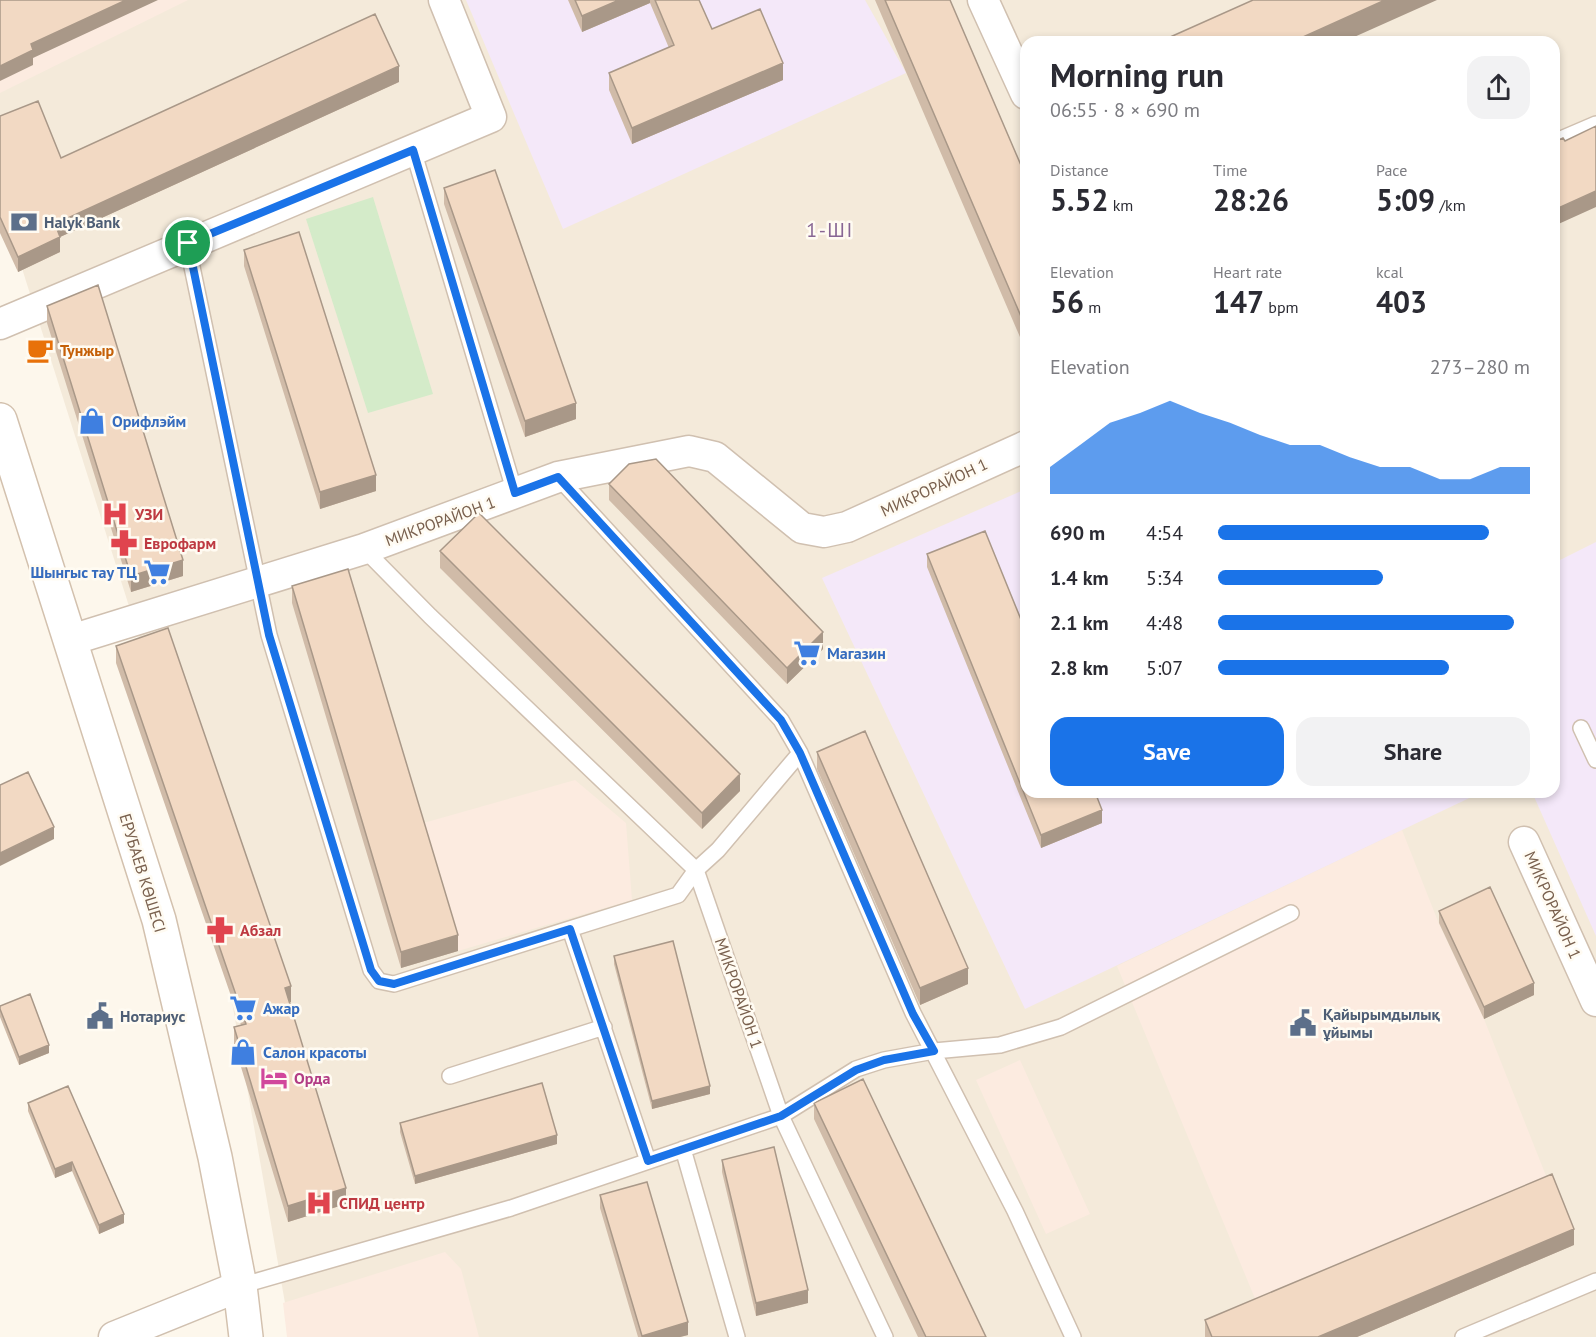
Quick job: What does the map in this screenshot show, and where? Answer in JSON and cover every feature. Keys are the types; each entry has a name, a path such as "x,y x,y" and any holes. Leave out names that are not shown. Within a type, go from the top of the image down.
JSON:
{"main road":[{"name":"ЕРУБАЕВ КӨШЕСІ","path":"0,420 159,920 215,1157 240,1286 246,1337"}],"street":[{"path":"0,324 491,117 444,0"},
{"path":"983,0 1020,80"},
{"name":"МИКРОРАЙОН 1","path":"71,640 258,580 364,549 558,477 689,452 714,457 802,528 824,532 847,527 1020,449"},
{"name":"МИКРОРАЙОН 1","path":"1524,842 1596,1000"},
{"path":"114,1337 240,1286"}],"lane":[{"path":"1560,139 1596,124"},
{"path":"413,150 515,493"},
{"path":"188,243 273,646 371,970 379,981 394,984 678,895 696,870 718,850 800,753"},
{"path":"558,477 781,720 800,753 913,1014 1016,1211 1073,1337"},
{"path":"364,549 430,616 696,870"},
{"path":"1581,728 1596,760"},
{"name":"МИКРОРАЙОН 1","path":"696,870 781,1116 885,1337"},
{"path":"240,1286 511,1208 781,1116 856,1070 884,1060 934,1051 1000,1045 1061,1027 1291,913"},
{"path":"570,929 648,1161"},
{"path":"450,1076 604,1028"},
{"path":"683,1149 737,1337"},
{"path":"1462,1337 1596,1281"}],"shaded area":[{"path":"0,0 1596,0 1596,1337 291,1337 204,843 0,199"},
{"path":"0,0 188,0 0,93"},
{"path":"466,0 865,0 906,73 563,229"},
{"path":"1020,492 1020,798 1469,798 1025,1009 822,578"},
{"path":"1596,542 1596,936 1535,798 1560,798 1560,560"},
{"path":"575,780 626,823 632,900 458,951 420,824"},
{"name":"Қайырымдылық ұйымы","path":"1402,830 1439,924 1484,1019 1552,1191 1261,1313 1117,966"},
{"path":"1020,1060 1090,1214 1046,1234 976,1080"},
{"path":"445,1252 461,1269 479,1337 287,1337 283,1303"}],"green space":[{"path":"373,197 433,394 368,413 306,219"}],"building":[{"path":"0,0 126,0 31,44 33,50 0,66"},
{"path":"575,0 619,0 582,16"},
{"path":"655,0 699,0 712,29 760,9 783,63 632,128 609,73 674,45"},
{"path":"885,0 950,0 1020,163 1020,314"},
{"path":"1253,0 1385,0 1305,36 1172,36"},
{"path":"375,14 399,66 55,224 60,237 18,257 0,217 0,116 38,101 61,158"},
{"path":"1596,126 1596,191 1560,207 1560,139 1563,138 1565,141"},
{"path":"495,170 576,403 525,421 444,188"},
{"path":"299,232 376,475 320,492 244,250"},
{"path":"98,285 183,560 131,576 47,306"},
{"path":"656,459 823,632 787,668 609,484 629,464"},
{"path":"479,513 740,774 702,813 440,551"},
{"path":"985,531 1020,617 1020,783 927,554"},
{"path":"348,569 458,935 401,952 292,586"},
{"path":"168,628 291,986 285,988 346,1188 288,1206 234,1027 246,1024 116,646"},
{"path":"865,731 968,968 920,988 817,752"},
{"path":"28,772 54,827 0,853 0,785"},
{"path":"1026,798 1097,798 1102,810 1041,835"},
{"path":"1490,887 1534,983 1484,1007 1439,911"},
{"path":"673,941 710,1086 652,1101 614,956"},
{"path":"30,994 49,1045 19,1057 0,1006"},
{"path":"863,1079 986,1337 926,1337 814,1103"},
{"path":"542,1083 557,1135 415,1176 400,1123"},
{"path":"68,1086 124,1214 99,1225 72,1162 55,1169 28,1103"},
{"path":"774,1147 808,1290 756,1303 722,1160"},
{"path":"1552,1174 1574,1229 1318,1337 1212,1337 1205,1320"},
{"path":"647,1182 688,1322 642,1336 600,1195"}],"place":[{"name":"Halyk Bank","path":"24,222"},
{"name":"Тунжыр","path":"40,350"},
{"name":"Орифлэйм","path":"92,421"},
{"name":"УЗИ","path":"115,514"},
{"name":"Еврофарм","path":"124,543"},
{"name":"Шынгыс тау ТЦ","path":"157,572"},
{"name":"Магазин","path":"807,653"},
{"name":"Абзал","path":"220,930"},
{"name":"Ажар","path":"243,1008"},
{"name":"Нотариус","path":"100,1016"},
{"name":"Қайырымдылық ұйымы","path":"1303,1023"},
{"name":"Салон красоты","path":"243,1052"},
{"name":"Орда","path":"274,1078"},
{"name":"СПИД центр","path":"319,1203"}],"district":[{"name":"1-ШІ","path":"830,230"}],"route":[{"path":"413,150 515,493 558,477 781,720 800,753 913,1014 934,1051 884,1060 856,1070 781,1116 648,1161 570,929 394,984 379,981 371,970 269,635 188,243 413,150"}]}
